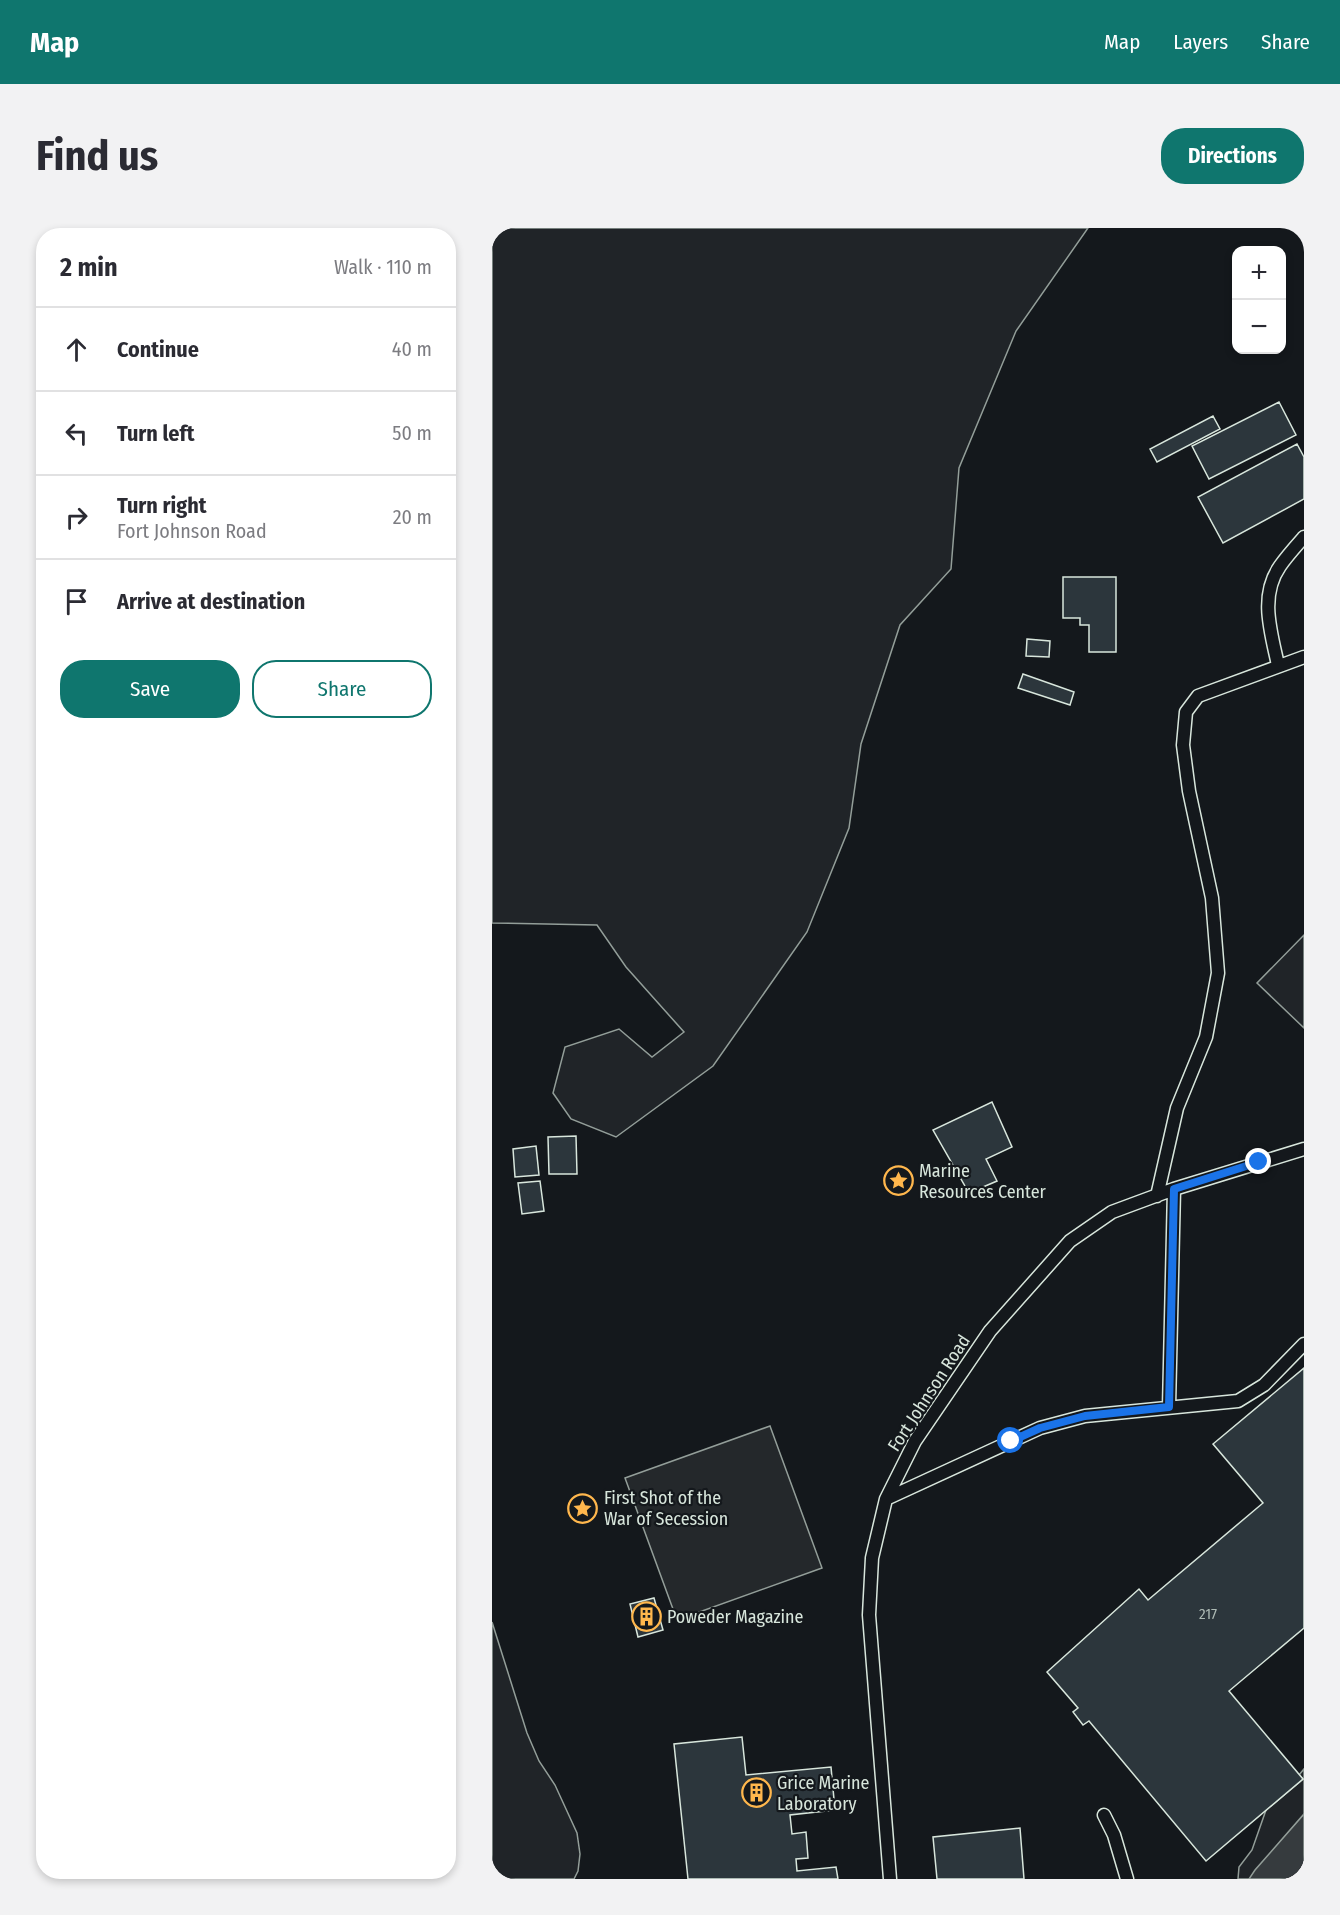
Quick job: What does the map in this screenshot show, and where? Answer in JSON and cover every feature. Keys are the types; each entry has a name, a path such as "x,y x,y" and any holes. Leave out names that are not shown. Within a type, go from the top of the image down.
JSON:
{"lane":[{"path":"1278,665 1268,619 1268,592 1279,567 1304,537"},
{"path":"1157,1196 1177,1108 1206,1037 1218,972 1212,898 1182,745 1186,711 1198,696 1304,657"},
{"name":"Fort Johnson Road","path":"890,1879 869,1615 872,1558 886,1500 922,1432 990,1331 1070,1241 1112,1212 1174,1189 1304,1149"},
{"path":"1169,1407 1174,1189"},
{"path":"886,1500 1040,1428 1085,1416 1238,1401 1264,1385 1304,1344"},
{"path":"1104,1815 1114,1835 1127,1879"}],"shaded area":[{"path":"492,228 1088,228 1016,331 959,468 951,569 900,625 861,744 849,828 807,932 713,1066 616,1137 571,1119 553,1093 565,1047 619,1029 652,1057 684,1032 626,967 597,925 492,923"},
{"path":"1304,935 1304,1028 1257,983"},
{"path":"770,1426 822,1568 677,1620 625,1478"},
{"path":"492,1622 527,1733 577,1833 580,1854 578,1871 574,1879 492,1879"},
{"path":"1304,1769 1304,1879 1238,1879 1239,1867 1252,1850 1266,1810 1303,1779 1299,1775"},
{"path":"1304,1814 1304,1879 1249,1879 1255,1870"}],"building":[{"path":"1279,402 1296,435 1209,479 1192,446"},
{"path":"1213,416 1220,429 1157,462 1150,449"},
{"path":"1297,444 1304,457 1304,499 1223,543 1198,497"},
{"path":"1063,577 1116,577 1116,652 1089,652 1089,625 1080,625 1080,618 1063,618"},
{"path":"1027,639 1050,641 1049,657 1026,656"},
{"path":"1023,674 1074,692 1070,705 1018,688"},
{"path":"992,1102 1012,1147 986,1159 997,1181 969,1193 933,1130"},
{"path":"576,1136 577,1174 549,1174 548,1137"},
{"path":"536,1146 539,1175 515,1177 513,1149"},
{"path":"540,1181 544,1211 522,1214 518,1183"},
{"path":"1304,1368 1304,1628 1229,1691 1303,1779 1206,1861 1089,1721 1083,1725 1073,1712 1078,1708 1047,1672 1139,1589 1148,1600 1263,1503 1213,1444"},
{"name":"Poweder Magazine","path":"654,1598 663,1630 638,1637 630,1604"},
{"name":"Grice Marine Laboratory","path":"742,1737 746,1775 831,1767 835,1810 790,1815 792,1834 806,1832 808,1858 796,1859 797,1871 836,1867 838,1879 688,1879 674,1744"},
{"path":"1020,1828 1024,1879 937,1879 933,1837"}],"place":[{"name":"Marine Resources Center","path":"898,1181"},
{"name":"First Shot of the War of Secession","path":"583,1508"},
{"name":"Poweder Magazine","path":"646,1617"},
{"name":"Grice Marine Laboratory","path":"756,1793"}],"route":[{"path":"1011,1441 1040,1428 1085,1416 1169,1407 1174,1189 1259,1162"}]}
